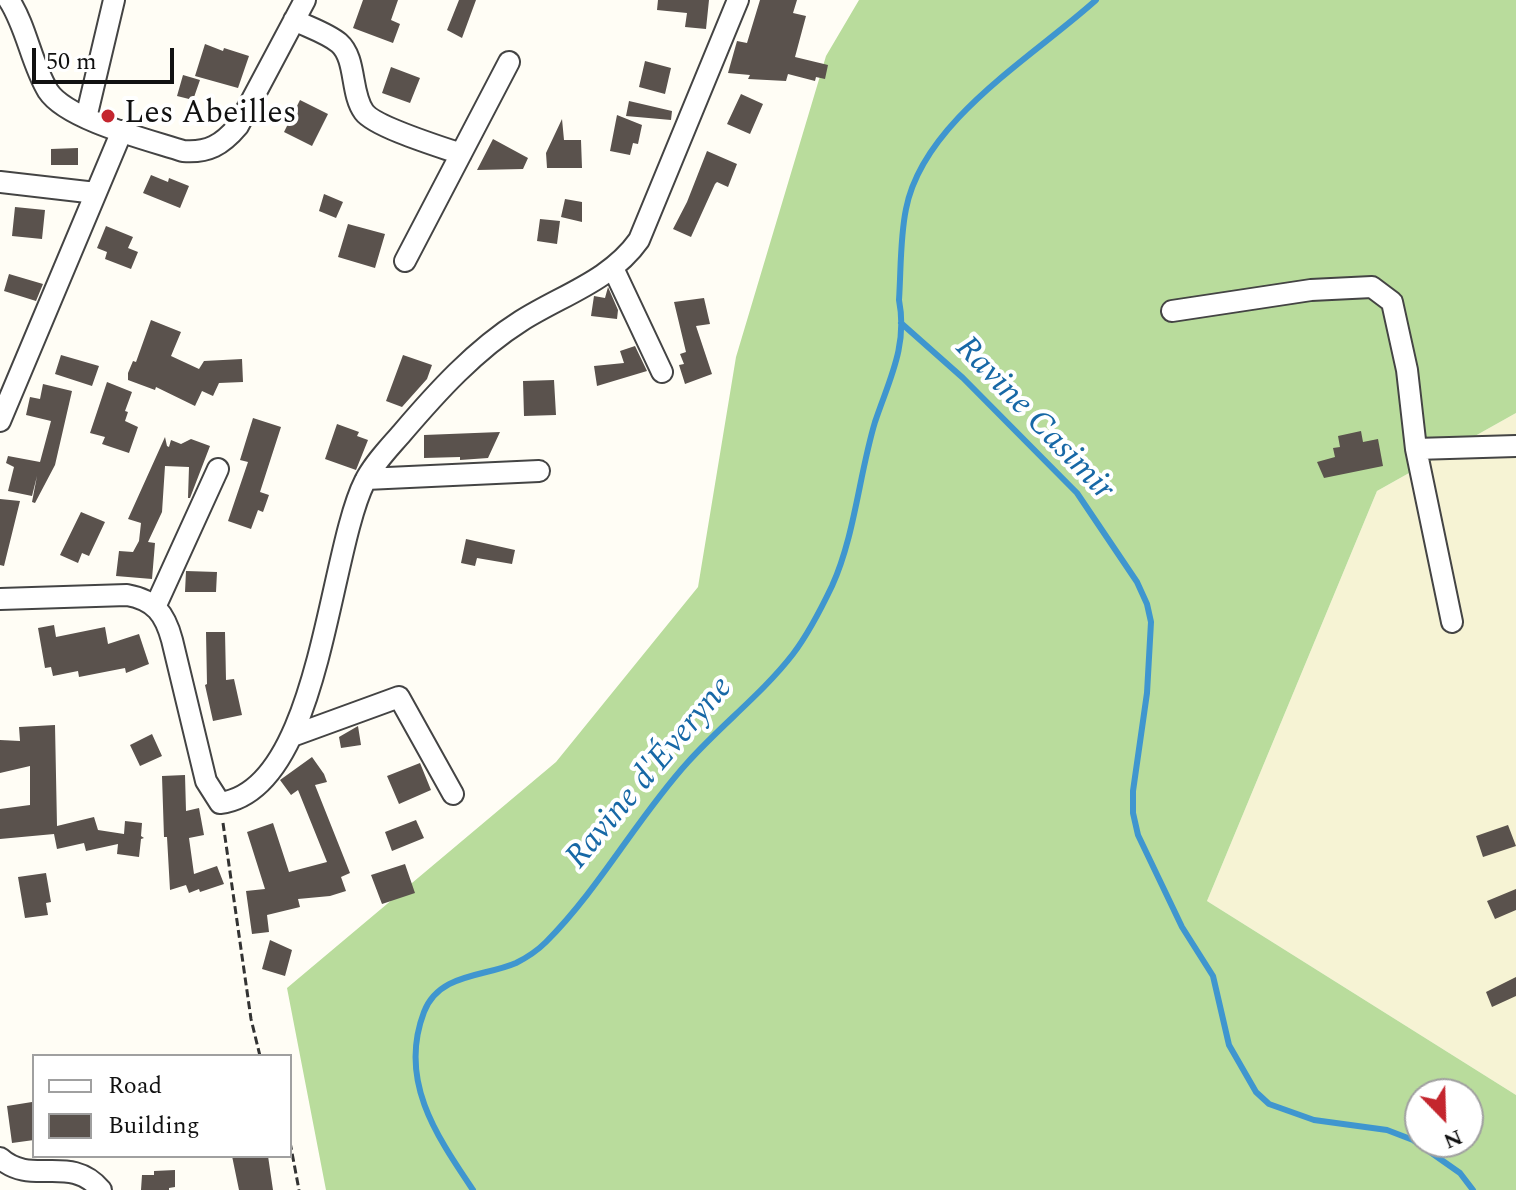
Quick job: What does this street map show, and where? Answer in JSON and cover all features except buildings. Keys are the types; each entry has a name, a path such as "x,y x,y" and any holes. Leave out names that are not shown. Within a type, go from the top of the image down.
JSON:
{"street":[{"path":"9,0 48,91 59,104 122,131 183,151 198,152 214,148 238,126 305,0"},
{"path":"86,118 114,0"},
{"path":"0,599 127,595 156,605 167,620 206,781 220,803 232,802 246,795 272,770 301,714 335,590 349,523 366,479 443,385 481,351 520,322 578,291 628,255 639,240 738,0"},
{"path":"294,20 340,44 347,57 357,101 366,115 461,154"},
{"path":"405,261 509,62"},
{"path":"0,421 122,131"},
{"path":"0,182 96,193"},
{"path":"613,268 662,372"},
{"path":"1172,311 1311,290 1372,287 1392,302 1407,370 1416,449 1452,622"},
{"path":"1416,449 1516,446"},
{"path":"156,605 218,469"},
{"path":"366,479 539,471"},
{"path":"292,736 399,697 453,794"},
{"path":"2,1164 36,1172 82,1173 101,1190"}],"path":[{"path":"220,803 251,1019 260,1054"},
{"path":"292,1153 299,1190"}],"shaded area":[{"path":"1516,413 1516,1095 1207,901 1377,491"}],"green space":[{"path":"859,0 1516,0 1516,413 1377,491 1207,901 1516,1095 1516,1190 326,1190 287,988 556,762 698,587 736,357 826,56"}],"waterway":[{"name":"Ravine d'Éveryne","path":"473,1190 434,1127 418,1084 415,1061 424,1012 431,999 451,983 516,963 546,942 584,899 669,784 769,682 804,638 840,566 875,422 896,362 901,333 899,300 903,231 916,177 934,147 957,119 1096,0"},
{"name":"Ravine Casimir","path":"901,323 963,378 1077,493 1137,582 1151,622 1147,693 1133,791 1133,813 1138,835 1182,927 1213,976 1229,1045 1256,1092 1269,1104 1314,1120 1387,1130 1413,1140 1460,1173 1473,1190"}],"place":[{"name":"Les Abeilles","path":"108,116"}]}
